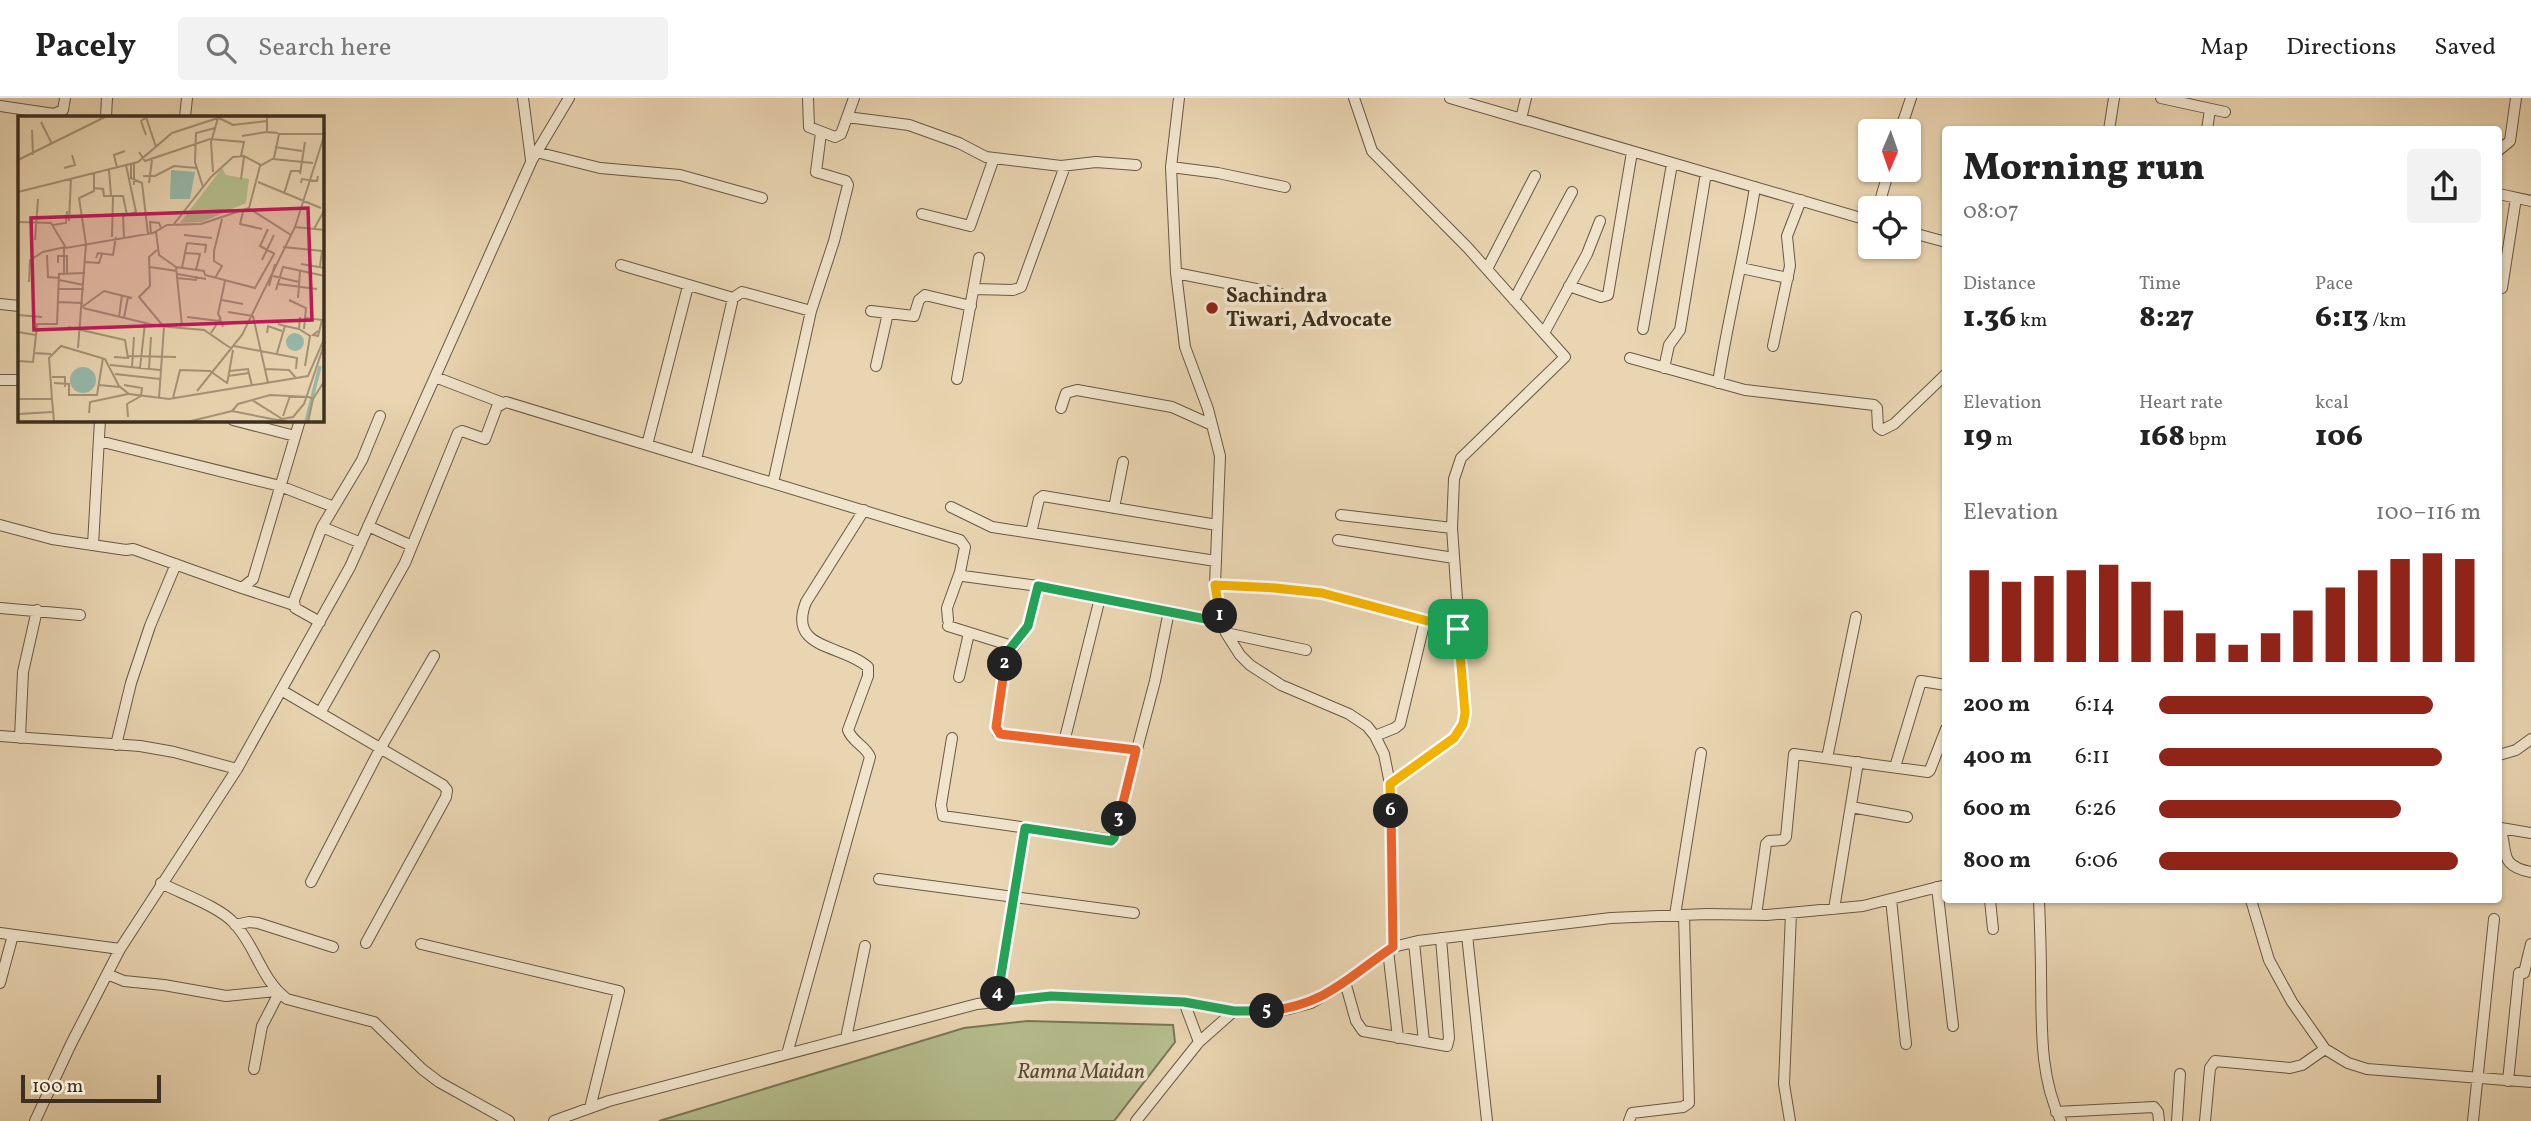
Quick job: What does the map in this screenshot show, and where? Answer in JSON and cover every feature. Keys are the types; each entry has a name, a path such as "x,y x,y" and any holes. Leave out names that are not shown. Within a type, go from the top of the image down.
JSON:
{"street":[{"path":"0,106 59,115 63,110 65,98"},
{"path":"106,116 107,98"},
{"path":"185,116 187,98"},
{"path":"523,98 534,156"},
{"path":"35,1121 120,949 237,769 350,567 534,156 569,98"},
{"path":"808,98 809,127 835,137 839,136 854,98"},
{"path":"1179,98 1171,167 1176,273 1185,347 1208,409 1220,456 1215,585 1221,622 1226,634 1250,665 1281,685 1349,714 1367,726 1384,754 1390,784 1391,949 1398,1038"},
{"path":"1354,98 1372,151 1487,269 1565,358 1461,458 1454,479 1452,528 1465,713 1463,724 1454,738 1390,784"},
{"path":"1450,98 1858,217"},
{"path":"1521,119 1526,98"},
{"path":"1904,119 1911,98"},
{"path":"2110,126 2114,98"},
{"path":"2161,98 2225,112"},
{"path":"2502,148 2510,141 2516,98"},
{"path":"2208,126 2210,109"},
{"path":"848,117 909,125 963,145 983,156 994,158 1065,166 1096,162 1136,166"},
{"path":"773,483 811,311 834,241 848,185 846,181 816,172 821,133"},
{"path":"1569,286 1601,297 1608,295 1632,152"},
{"path":"534,156 600,168 680,175 762,198"},
{"path":"922,214 970,226 994,158"},
{"path":"1643,329 1672,164"},
{"path":"974,289 1013,290 1021,287 1065,166"},
{"path":"1171,167 1218,173 1285,187"},
{"path":"1664,368 1669,345 1680,330 1706,173"},
{"path":"1487,269 1535,176"},
{"path":"1718,383 1755,187"},
{"path":"1514,300 1572,192"},
{"path":"2502,195 2531,201"},
{"path":"2502,288 2516,198"},
{"path":"1773,346 1791,262 1787,236 1801,201"},
{"path":"1544,333 1587,254 1600,221"},
{"path":"1921,235 1942,239"},
{"path":"957,379 979,257"},
{"path":"621,265 733,298"},
{"path":"1741,268 1788,278"},
{"path":"1176,273 1282,294"},
{"path":"647,445 688,286"},
{"path":"696,460 733,298 742,292 811,311"},
{"path":"871,311 914,316 919,300 925,295 971,306"},
{"path":"0,304 18,306"},
{"path":"876,366 888,313"},
{"path":"1630,358 1718,383 1770,393 1874,405 1877,408 1878,427 1882,430 1894,424 1942,378"},
{"path":"435,377 503,403 511,403 963,542 965,547 960,572 947,608 948,623 969,633 1012,646"},
{"path":"0,380 18,380"},
{"path":"1061,408 1066,393 1077,390 1172,407 1212,425"},
{"path":"320,713 394,583 458,433 462,431 485,439 497,407 503,403"},
{"path":"294,605 322,527 362,460 380,416"},
{"path":"93,545 100,422"},
{"path":"241,422 295,436"},
{"path":"242,588 253,579 299,422"},
{"path":"99,441 280,486 334,506"},
{"path":"1114,509 1123,461"},
{"path":"1031,533 1039,499 1043,496 1217,525"},
{"path":"951,507 984,525 1216,561"},
{"path":"787,1054 870,757 869,752 848,730 868,676 868,667 810,638 802,629 800,618 806,602 864,510"},
{"path":"1341,516 1452,528"},
{"path":"0,525 52,539 133,549 294,605 320,622"},
{"path":"368,526 412,546"},
{"path":"322,527 361,543"},
{"path":"1338,540 1454,558"},
{"path":"116,745 131,683 150,626 176,564"},
{"path":"960,572 963,576 1038,586 1221,622"},
{"path":"1215,585 1322,593 1458,629"},
{"path":"1038,586 1028,626 1012,646 1006,660 996,727 998,733 1136,750"},
{"path":"1064,742 1100,598"},
{"path":"0,608 80,615"},
{"path":"20,738 23,673 37,610"},
{"path":"951,738 942,814 1113,840 1155,681 1169,611"},
{"path":"1827,758 1856,617"},
{"path":"1375,736 1401,724 1425,620"},
{"path":"959,677 969,633"},
{"path":"1226,634 1306,650"},
{"path":"312,882 380,749 434,656"},
{"path":"1895,767 1921,681 1942,684"},
{"path":"281,690 443,785 448,792 366,943"},
{"path":"0,736 174,752 237,769"},
{"path":"1756,915 1766,844 1769,841 1783,841 1786,837 1794,756 1799,754 1929,771 1942,739"},
{"path":"2502,754 2516,750 2531,739"},
{"path":"1629,1121 1632,1113 1655,1116 1689,1103 1680,915 1701,753"},
{"path":"1834,909 1858,762"},
{"path":"1851,807 1908,817"},
{"path":"997,1002 1025,828"},
{"path":"2502,828 2531,833"},
{"path":"2502,843 2507,859 2516,867 2531,872"},
{"path":"879,879 1134,913"},
{"path":"161,883 223,914 235,925 278,992 287,999 374,1022 439,1082 509,1121"},
{"path":"555,1121 590,1108 977,1004 1051,996 1184,1002 1234,1011 1289,1009 1311,1003 1346,982 1391,949 1414,942 1611,918 1756,915 1863,906 1942,886"},
{"path":"1891,899 1906,1044"},
{"path":"1943,903 1953,1026"},
{"path":"1990,903 1993,929"},
{"path":"2039,903 2043,1058 2058,1116 2154,1107 2159,1121"},
{"path":"2252,903 2269,960 2292,1002 2325,1049 2348,1063 2367,1069 2531,1082"},
{"path":"1790,1121 1784,1084 1791,913"},
{"path":"2473,1121 2484,993 2494,919"},
{"path":"235,925 258,923 332,947"},
{"path":"0,933 120,949"},
{"path":"0,983 13,935"},
{"path":"1467,935 1487,1121"},
{"path":"1346,982 1360,1029 1368,1033 1445,1046 1449,1042 1441,938"},
{"path":"1414,942 1424,1042"},
{"path":"421,944 619,992 590,1108"},
{"path":"2508,1081 2521,973 2531,944"},
{"path":"846,1038 865,946"},
{"path":"107,974 124,981 226,996 278,992"},
{"path":"254,1069 265,1019 278,992"},
{"path":"1184,1002 1199,1042"},
{"path":"1136,1121 1199,1042 1234,1011"},
{"path":"2205,1121 2210,1068 2214,1060 2290,1068 2302,1065 2325,1049"},
{"path":"2177,1121 2180,1074"}],"green space":[{"name":"Ramna Maidan","path":"1028,1021 1173,1025 1175,1042 1114,1121 659,1121 964,1028"}],"place":[{"name":"Sachindra Tiwari, Advocate","path":"1212,308"}],"route":[{"path":"1215,585 1301,590 1340,597 1458,629 1465,713 1463,724 1454,738 1390,784 1393,947 1337,988 1311,1003 1289,1009 1265,1012 1234,1011 1184,1002 1051,996 997,1002 1025,828 1113,840 1136,750 998,733 996,727 1007,656 1028,626 1038,586 1221,622 1215,585"}]}
